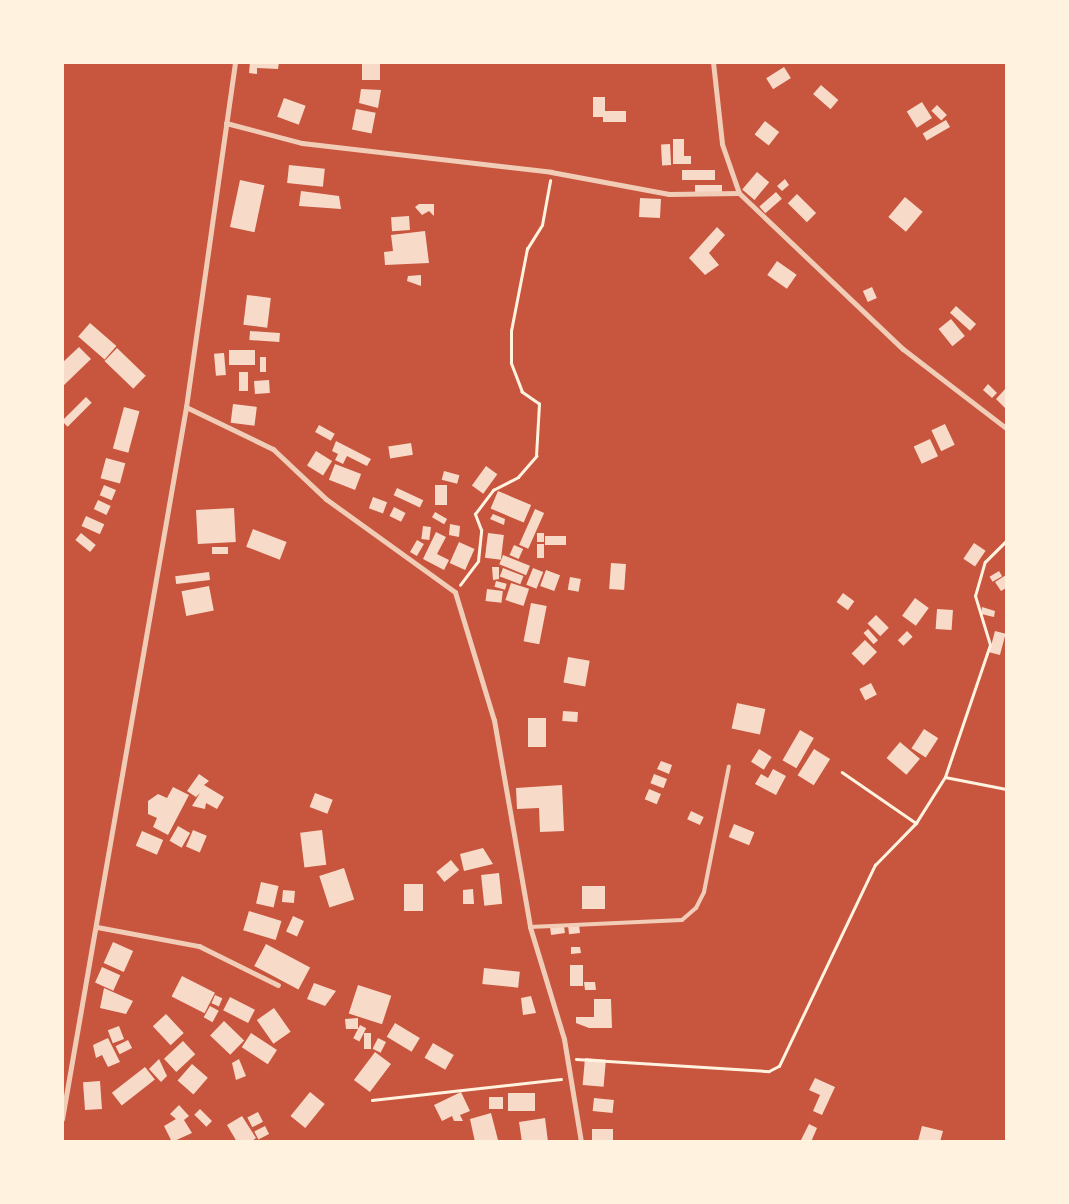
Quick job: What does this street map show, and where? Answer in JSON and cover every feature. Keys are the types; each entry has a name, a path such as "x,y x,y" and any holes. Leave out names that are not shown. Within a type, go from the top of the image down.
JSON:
{"street":[{"path":"62,1120 97,928 186,407 235,62"},
{"path":"713,62 722,144 739,193 903,349 1006,428"},
{"path":"226,123 302,143 551,172 669,194 739,193"},
{"path":"186,407 273,449 326,499 455,592 494,720 530,927 567,1059 580,1142"},
{"path":"97,928 199,946 278,985"}],"lane":[{"path":"530,927 682,920 696,908 704,892 728,766"}],"path":[{"path":"455,592 478,560 481,530 475,514 493,490 518,476 536,456 539,404 519,385 511,363 511,331 527,249 542,225 551,172"},
{"path":"567,1059 769,1071 779,1066 875,866 916,823 945,777 990,645 974,596 985,562 1006,541"},
{"path":"842,772 916,823"},
{"path":"945,777 1006,789"},
{"path":"372,1100 570,1078"}],"building":[{"path":"250,62 279,62 278,69 257,68 257,74 249,73"},
{"path":"362,62 380,62 380,80 362,80"},
{"path":"784,67 791,78 773,89 766,78"},
{"path":"821,85 838,100 830,109 813,94"},
{"path":"361,89 381,90 378,108 359,103"},
{"path":"593,97 605,97 605,111 626,111 626,122 603,122 603,117 593,117"},
{"path":"284,98 306,106 299,125 277,117"},
{"path":"922,102 932,118 917,128 907,112"},
{"path":"937,105 947,115 941,121 931,111"},
{"path":"356,109 376,113 372,133 352,130"},
{"path":"946,120 950,127 927,140 923,134"},
{"path":"765,121 779,132 769,145 755,134"},
{"path":"673,139 684,139 684,156 691,156 691,164 673,164"},
{"path":"661,144 670,144 671,165 662,165"},
{"path":"289,165 325,169 323,187 287,183"},
{"path":"682,170 715,170 715,180 682,180"},
{"path":"757,172 769,182 754,200 742,190"},
{"path":"785,179 789,185 782,191 777,186"},
{"path":"240,180 264,185 254,232 230,227"},
{"path":"695,185 722,185 722,195 695,195"},
{"path":"301,191 339,196 341,209 299,206"},
{"path":"776,192 782,199 765,213 759,206"},
{"path":"797,194 816,213 807,222 788,203"},
{"path":"905,197 923,212 906,232 888,217"},
{"path":"640,198 661,199 660,218 639,217"},
{"path":"419,204 434,204 434,216 429,211 422,215 415,207"},
{"path":"409,216 410,230 392,231 391,217"},
{"path":"717,227 725,235 709,253 719,265 705,275 689,258"},
{"path":"425,231 429,263 385,265 384,252 393,251 391,235"},
{"path":"777,261 797,275 787,289 767,275"},
{"path":"421,275 421,286 407,281 408,276"},
{"path":"872,287 877,298 868,302 863,291"},
{"path":"247,295 271,298 267,328 243,325"},
{"path":"956,306 976,324 970,331 950,313"},
{"path":"951,319 965,336 952,346 939,329"},
{"path":"90,323 116,346 105,360 78,337"},
{"path":"250,331 280,333 279,342 249,340"},
{"path":"79,347 91,359 62,387 62,363"},
{"path":"117,348 146,376 133,389 104,361"},
{"path":"229,350 255,350 255,365 229,365"},
{"path":"224,353 226,375 216,376 214,354"},
{"path":"260,357 266,357 266,372 260,372"},
{"path":"239,372 248,372 248,391 239,391"},
{"path":"269,380 270,393 255,394 254,381"},
{"path":"988,384 997,393 992,398 983,390"},
{"path":"1006,388 1006,409 996,399"},
{"path":"86,397 92,403 68,427 62,421"},
{"path":"233,404 257,407 255,426 231,423"},
{"path":"124,407 139,411 128,453 113,449"},
{"path":"945,424 955,445 941,451 931,430"},
{"path":"319,425 335,434 331,441 315,432"},
{"path":"930,439 938,456 922,464 914,447"},
{"path":"336,441 371,459 367,466 347,456 343,464 335,460 338,454 332,451"},
{"path":"411,443 413,455 390,458 388,447"},
{"path":"316,451 332,461 323,475 307,465"},
{"path":"106,458 125,463 120,483 101,478"},
{"path":"335,464 361,474 355,490 329,480"},
{"path":"486,466 497,474 483,494 472,485"},
{"path":"444,471 459,475 457,484 442,480"},
{"path":"104,485 116,490 112,500 100,495"},
{"path":"435,485 447,485 447,505 435,505"},
{"path":"397,488 423,500 420,508 394,495"},
{"path":"498,491 531,505 524,523 491,508"},
{"path":"373,497 387,502 383,513 369,508"},
{"path":"98,500 111,506 106,515 94,509"},
{"path":"394,507 406,513 401,522 389,516"},
{"path":"234,508 236,542 198,544 196,510"},
{"path":"535,509 544,513 528,549 519,545"},
{"path":"435,512 447,519 444,524 432,517"},
{"path":"493,514 505,519 504,525 490,519"},
{"path":"86,516 104,524 100,534 82,526"},
{"path":"450,524 460,526 459,537 449,535"},
{"path":"423,526 431,527 429,540 421,539"},
{"path":"253,529 287,542 280,560 246,547"},
{"path":"436,532 446,537 437,554 449,560 444,570 423,559"},
{"path":"81,533 96,545 90,552 75,540"},
{"path":"488,533 504,535 501,560 485,558"},
{"path":"537,533 544,533 544,542 537,542"},
{"path":"545,536 566,536 566,545 545,545"},
{"path":"417,540 424,544 417,556 410,552"},
{"path":"459,542 475,549 465,570 450,563"},
{"path":"974,543 986,551 975,567 963,559"},
{"path":"537,544 544,544 544,558 537,558"},
{"path":"514,545 523,549 519,559 510,555"},
{"path":"212,547 228,547 228,554 212,554"},
{"path":"503,555 530,566 526,575 499,564"},
{"path":"611,563 626,564 624,590 609,589"},
{"path":"492,567 499,567 499,579 493,580"},
{"path":"503,568 524,576 520,584 500,576"},
{"path":"533,568 543,572 536,589 526,585"},
{"path":"546,570 560,575 554,591 540,586"},
{"path":"999,571 1002,576 993,582 990,577"},
{"path":"209,572 210,580 176,584 175,576"},
{"path":"1006,575 1006,588 1001,591 995,582"},
{"path":"570,577 581,579 579,592 568,590"},
{"path":"496,581 507,584 505,590 494,587"},
{"path":"511,583 529,589 524,606 505,600"},
{"path":"209,586 214,611 186,616 182,591"},
{"path":"487,589 503,591 501,603 486,601"},
{"path":"843,593 854,601 848,610 837,602"},
{"path":"915,598 929,608 916,626 902,616"},
{"path":"531,603 547,606 539,644 524,641"},
{"path":"982,607 995,611 994,617 981,614"},
{"path":"937,609 953,610 952,630 936,629"},
{"path":"876,615 889,628 880,636 868,623"},
{"path":"868,629 878,640 874,644 864,633"},
{"path":"907,631 913,637 903,646 898,640"},
{"path":"995,631 1006,634 1000,655 989,652"},
{"path":"865,640 877,652 864,665 852,653"},
{"path":"568,657 590,661 585,686 563,683"},
{"path":"871,683 877,695 865,700 859,689"},
{"path":"737,703 765,709 760,734 732,728"},
{"path":"563,711 578,712 577,722 562,721"},
{"path":"528,718 546,718 546,747 528,747"},
{"path":"924,729 938,738 926,758 911,748"},
{"path":"800,730 814,738 796,768 782,760"},
{"path":"900,742 920,759 906,775 887,758"},
{"path":"759,749 772,757 764,770 751,762"},
{"path":"814,749 830,759 814,785 798,775"},
{"path":"661,761 672,765 669,774 657,769"},
{"path":"773,769 786,776 776,795 755,784 761,774 768,778"},
{"path":"199,774 209,781 204,785 224,797 217,809 206,803 205,809 192,806 200,793 196,797 187,791"},
{"path":"654,774 667,779 663,788 650,783"},
{"path":"562,785 564,831 540,832 539,808 517,809 516,788"},
{"path":"173,787 189,795 168,835 153,827 157,818 148,814 148,801 158,794 167,798"},
{"path":"649,789 661,794 657,804 645,799"},
{"path":"315,793 333,800 327,814 310,807"},
{"path":"691,811 704,817 700,825 687,819"},
{"path":"734,824 754,832 749,845 729,837"},
{"path":"178,826 190,833 182,848 170,841"},
{"path":"193,830 207,836 200,852 186,847"},
{"path":"322,830 326,865 304,867 300,833"},
{"path":"142,831 163,840 157,855 136,846"},
{"path":"483,848 493,864 464,871 460,854"},
{"path":"451,860 459,870 444,882 436,872"},
{"path":"344,868 354,899 329,907 319,876"},
{"path":"499,873 502,904 484,906 481,875"},
{"path":"261,882 279,886 274,907 256,903"},
{"path":"404,884 423,884 423,911 404,911"},
{"path":"582,886 605,886 605,909 582,909"},
{"path":"473,889 474,904 463,904 463,890"},
{"path":"283,890 295,891 294,903 282,902"},
{"path":"249,911 282,921 276,940 243,930"},
{"path":"293,916 304,921 297,936 286,932"},
{"path":"579,925 580,933 569,934 568,926"},
{"path":"564,926 565,933 551,935 550,928"},
{"path":"113,942 133,951 124,972 104,963"},
{"path":"266,944 310,967 298,990 254,966"},
{"path":"571,947 580,947 581,953 571,954"},
{"path":"570,965 583,965 583,986 570,986"},
{"path":"102,967 120,975 113,991 95,983"},
{"path":"484,968 520,972 518,988 482,984"},
{"path":"182,976 215,993 205,1013 172,996"},
{"path":"584,982 595,982 596,990 585,990"},
{"path":"314,983 336,991 325,1006 307,999"},
{"path":"358,985 391,996 382,1024 349,1014"},
{"path":"104,988 133,1001 126,1014 100,1008"},
{"path":"215,995 222,998 219,1006 211,1003"},
{"path":"531,996 536,1013 523,1015 521,998"},
{"path":"230,997 255,1010 248,1023 223,1010"},
{"path":"594,999 611,999 612,1028 589,1028 576,1023 576,1017 594,1017"},
{"path":"210,1006 219,1011 212,1022 204,1017"},
{"path":"274,1008 291,1032 273,1044 257,1020"},
{"path":"166,1014 184,1033 171,1045 153,1026"},
{"path":"358,1018 358,1029 346,1029 345,1019"},
{"path":"224,1021 244,1040 230,1055 210,1035"},
{"path":"395,1023 420,1038 412,1052 387,1037"},
{"path":"360,1025 366,1028 359,1042 353,1038"},
{"path":"119,1026 124,1039 113,1043 108,1030"},
{"path":"251,1033 277,1050 268,1064 242,1047"},
{"path":"364,1033 371,1033 371,1049 364,1049"},
{"path":"108,1038 120,1062 108,1067 102,1055 96,1058 93,1045"},
{"path":"378,1038 386,1042 381,1053 373,1049"},
{"path":"128,1040 132,1048 120,1054 116,1046"},
{"path":"183,1041 195,1054 176,1072 164,1059"},
{"path":"433,1043 454,1055 445,1070 425,1058"},
{"path":"375,1052 391,1064 370,1092 354,1080"},
{"path":"585,1058 606,1060 604,1087 583,1085"},
{"path":"159,1059 167,1076 161,1082 149,1069"},
{"path":"239,1059 246,1076 236,1080 232,1063"},
{"path":"192,1064 208,1078 193,1094 178,1081"},
{"path":"145,1067 155,1080 122,1105 112,1093"},
{"path":"815,1078 835,1087 822,1115 813,1111 820,1095 809,1090"},
{"path":"100,1081 102,1109 85,1110 83,1082"},
{"path":"310,1092 325,1104 305,1128 290,1116"},
{"path":"461,1092 470,1111 460,1115 463,1121 454,1121 452,1116 442,1121 434,1105"},
{"path":"508,1093 535,1093 535,1111 508,1111"},
{"path":"489,1097 503,1097 503,1109 489,1109"},
{"path":"594,1098 614,1100 613,1113 593,1111"},
{"path":"179,1105 189,1116 184,1120 192,1133 172,1142 164,1126 176,1119 170,1114"},
{"path":"200,1109 212,1121 206,1127 194,1115"},
{"path":"258,1112 263,1122 252,1127 247,1117"},
{"path":"491,1113 498,1140 475,1142 470,1119"},
{"path":"242,1116 256,1138 251,1142 237,1142 227,1125"},
{"path":"545,1118 548,1142 522,1142 519,1122"},
{"path":"809,1124 817,1128 811,1142 800,1142"},
{"path":"265,1126 269,1134 258,1139 254,1131"},
{"path":"922,1126 943,1131 940,1142 918,1141"},
{"path":"592,1129 613,1129 613,1142 592,1142"}]}
